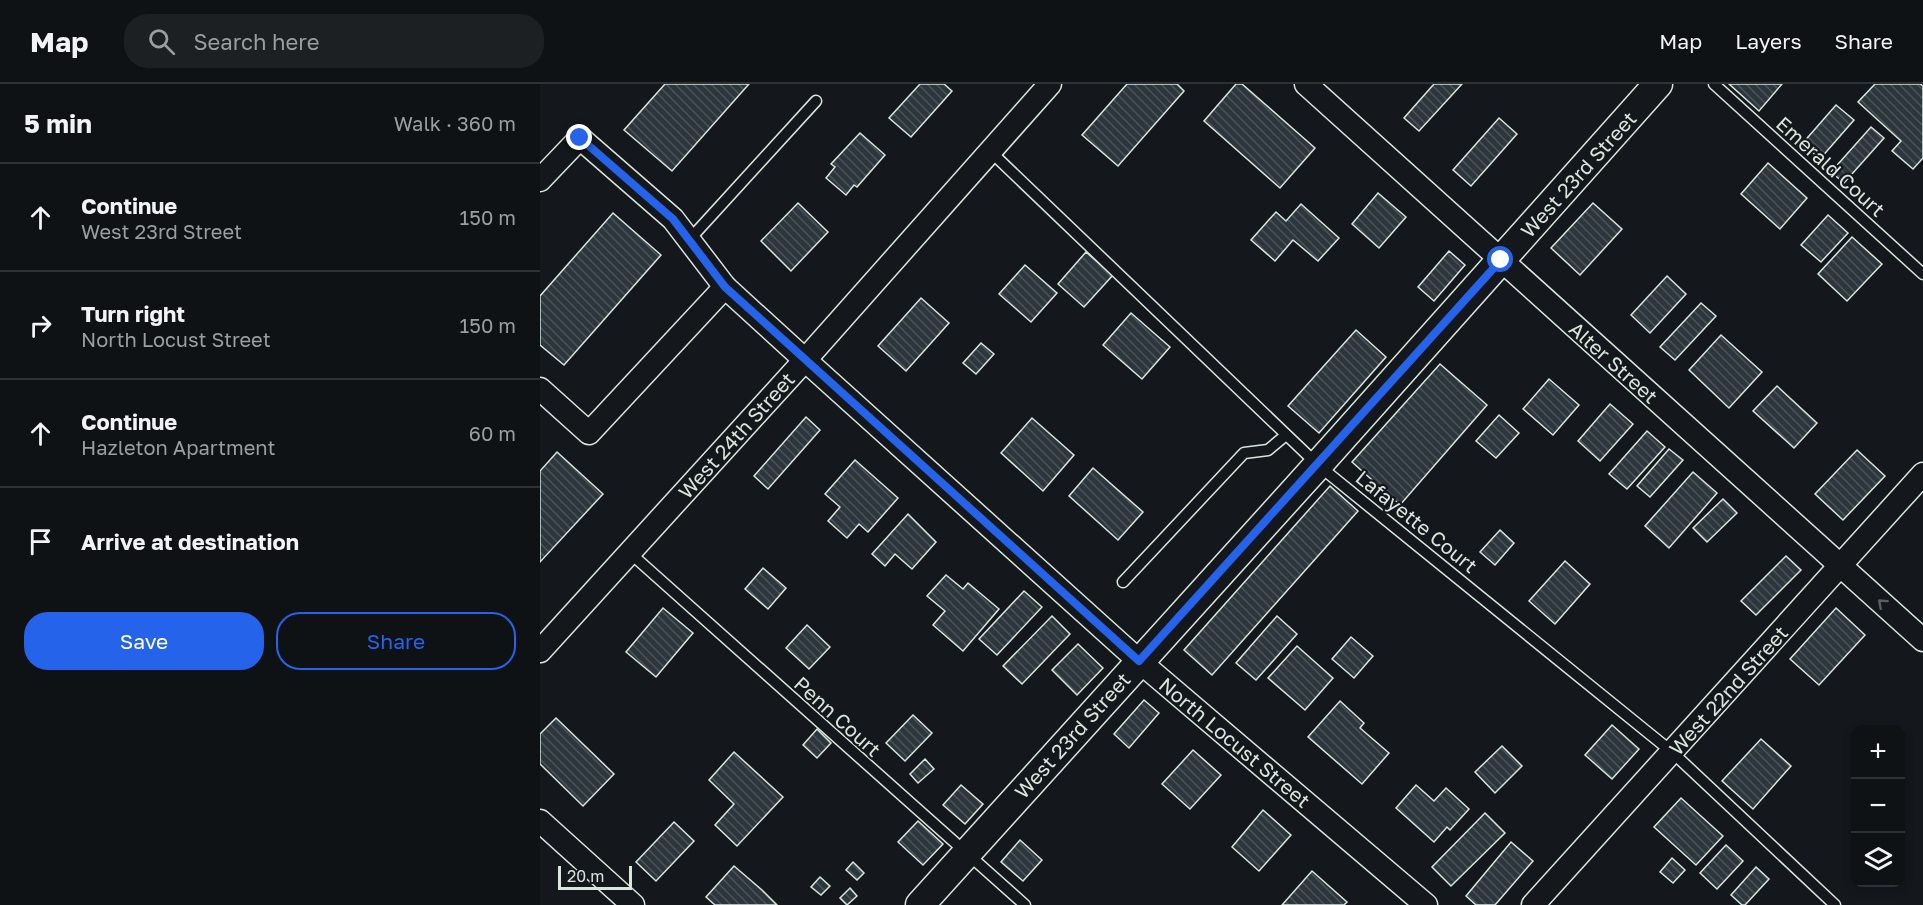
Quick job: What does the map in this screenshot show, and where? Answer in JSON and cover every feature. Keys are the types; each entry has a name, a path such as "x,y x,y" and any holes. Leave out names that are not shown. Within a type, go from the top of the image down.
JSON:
{"street":[{"name":"West 24th Street","path":"540,651 805,360 989,150 1050,84"},
{"name":"Alter Street","path":"1305,84 1923,640"},
{"name":"West 23rd Street","path":"920,905 1318,465 1658,84"},
{"name":"North Locust Street","path":"540,180 580,138 673,219 725,287 805,360 1139,661 1426,905"},
{"path":"540,388 589,433 725,287"},
{"name":"West 22nd Street","path":"1533,905 1923,474"},
{"path":"540,821 633,905"}],"lane":[{"name":"Emerald Court","path":"1714,84 1923,274"},
{"path":"690,239 816,101"},
{"name":"Lafayette Court","path":"989,150 1318,465 1672,752 1835,905"},
{"path":"1123,582 1244,453 1268,450 1286,435"},
{"name":"Penn Court","path":"629,552 1025,905"}],"building":[{"path":"665,84 749,84 672,171 624,130"},
{"path":"920,84 944,84 952,91 911,137 889,118"},
{"path":"1127,84 1177,84 1184,91 1118,166 1082,135"},
{"path":"1236,84 1242,84 1315,148 1280,188 1204,121"},
{"path":"1434,84 1462,84 1419,131 1404,118"},
{"path":"1729,84 1782,84 1759,111"},
{"path":"1875,84 1920,84 1923,86 1923,158 1913,169 1892,151 1901,141 1858,102"},
{"path":"1836,105 1854,120 1820,159 1802,144"},
{"path":"1499,118 1517,134 1471,186 1453,170"},
{"path":"1871,127 1884,138 1844,183 1831,172"},
{"path":"860,133 885,155 857,187 854,185 846,195 826,178 835,167 831,164"},
{"path":"1768,163 1807,198 1780,229 1741,194"},
{"path":"1378,193 1406,217 1379,248 1352,224"},
{"path":"798,203 828,232 791,271 761,241"},
{"path":"1593,203 1622,229 1580,275 1551,248"},
{"path":"1301,204 1339,238 1318,261 1293,240 1275,261 1251,240 1276,212 1286,221"},
{"path":"613,213 661,255 564,365 540,345 540,296"},
{"path":"1828,215 1848,233 1821,262 1801,245"},
{"path":"1852,237 1882,264 1847,301 1818,274"},
{"path":"1449,251 1465,265 1434,301 1418,287"},
{"path":"1086,252 1113,275 1084,307 1058,284"},
{"path":"1025,265 1057,293 1031,322 999,294"},
{"path":"1667,276 1686,294 1650,333 1631,315"},
{"path":"921,298 949,323 906,371 878,346"},
{"path":"1701,303 1716,316 1675,360 1660,347"},
{"path":"1131,313 1170,347 1142,379 1103,345"},
{"path":"1356,330 1386,357 1319,433 1288,406"},
{"path":"1721,335 1762,372 1729,408 1689,370"},
{"path":"981,343 994,354 976,374 963,363"},
{"path":"1440,364 1487,405 1400,505 1352,462"},
{"path":"1549,379 1579,405 1553,435 1523,409"},
{"path":"1777,386 1817,423 1794,448 1753,411"},
{"path":"1610,404 1633,424 1600,461 1578,441"},
{"path":"1499,415 1519,433 1496,458 1476,441"},
{"path":"806,417 820,430 768,489 754,476"},
{"path":"1032,418 1074,455 1043,491 1001,453"},
{"path":"1647,431 1665,447 1627,489 1609,474"},
{"path":"1669,449 1683,460 1650,497 1637,486"},
{"path":"1857,450 1885,476 1843,520 1815,494"},
{"path":"557,452 603,494 540,562 540,471"},
{"path":"855,460 898,498 868,532 859,524 847,538 828,521 840,507 825,494"},
{"path":"1093,468 1143,512 1118,540 1069,496"},
{"path":"1693,472 1717,493 1669,548 1645,526"},
{"path":"1330,486 1358,511 1212,675 1184,650"},
{"path":"1723,499 1737,513 1707,542 1693,528"},
{"path":"908,514 936,542 912,569 895,554 885,566 872,554"},
{"path":"1500,530 1514,543 1495,565 1480,552"},
{"path":"1786,556 1801,570 1756,615 1741,601"},
{"path":"1565,561 1590,584 1555,624 1529,601"},
{"path":"763,568 786,588 768,609 745,589"},
{"path":"946,575 963,589 968,583 999,609 963,651 933,625 945,611 927,596"},
{"path":"1024,591 1042,607 997,655 979,639"},
{"path":"663,608 693,633 656,677 626,652"},
{"path":"1836,608 1865,635 1819,685 1790,659"},
{"path":"1052,616 1070,634 1022,684 1003,666"},
{"path":"1277,616 1297,634 1256,680 1236,663"},
{"path":"807,625 830,647 809,669 786,648"},
{"path":"1351,637 1373,656 1354,678 1332,659"},
{"path":"1078,644 1103,668 1077,695 1052,670"},
{"path":"1297,646 1333,678 1305,710 1268,678"},
{"path":"1144,700 1159,713 1129,748 1114,734"},
{"path":"1340,701 1364,723 1360,728 1389,753 1362,784 1308,737"},
{"path":"913,715 932,733 905,761 886,743"},
{"path":"556,718 614,774 583,806 540,764 540,734"},
{"path":"1612,725 1639,749 1612,779 1585,755"},
{"path":"817,729 831,743 817,758 803,745"},
{"path":"1761,739 1791,766 1753,809 1722,781"},
{"path":"1502,746 1522,766 1495,793 1475,772"},
{"path":"1193,750 1221,775 1190,809 1162,784"},
{"path":"734,752 783,797 737,846 715,825 734,804 709,780"},
{"path":"925,759 934,769 918,783 910,774"},
{"path":"961,785 983,804 965,824 943,805"},
{"path":"1416,785 1434,801 1446,788 1469,809 1450,830 1447,827 1434,842 1396,808"},
{"path":"1681,798 1723,836 1696,865 1654,827"},
{"path":"1263,810 1291,835 1259,871 1232,847"},
{"path":"1485,813 1505,833 1451,886 1432,867"},
{"path":"918,821 943,844 923,865 898,842"},
{"path":"674,822 694,841 656,881 636,862"},
{"path":"1020,840 1042,860 1023,881 1001,862"},
{"path":"1511,842 1533,861 1495,905 1476,905 1466,896"},
{"path":"1726,845 1743,861 1717,889 1700,873"},
{"path":"1672,858 1685,870 1673,883 1660,872"},
{"path":"853,862 864,873 857,880 846,870"},
{"path":"734,866 777,905 715,905 706,897"},
{"path":"1756,867 1769,879 1745,905 1742,905 1731,895"},
{"path":"1312,871 1347,902 1344,905 1282,905"},
{"path":"820,877 830,886 821,895 811,887"},
{"path":"850,888 857,896 847,905 840,898"}],"route":[{"path":"580,138 673,219 725,287 1139,661 1501,260"}]}
